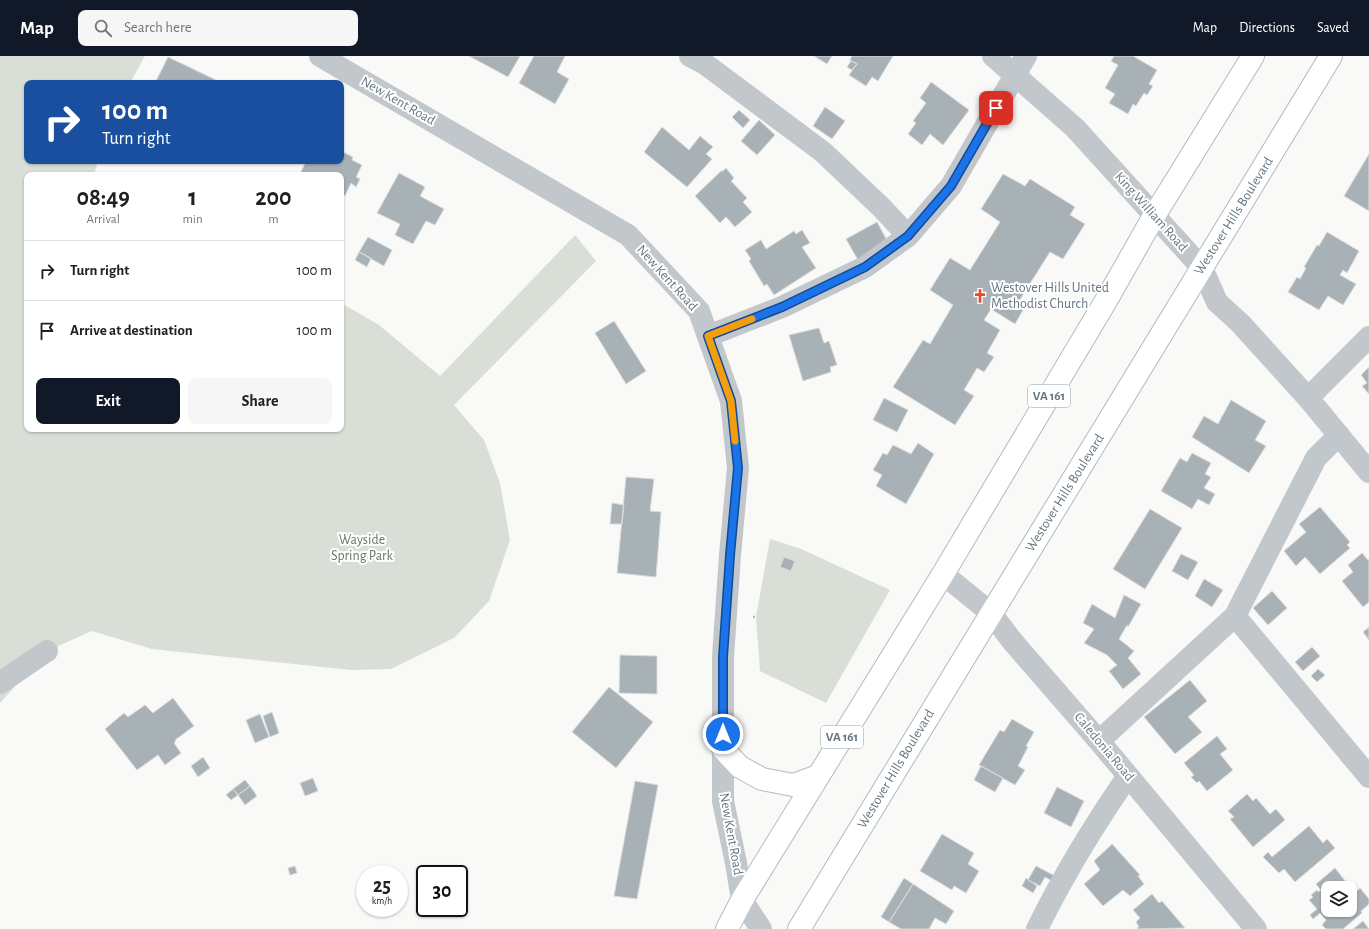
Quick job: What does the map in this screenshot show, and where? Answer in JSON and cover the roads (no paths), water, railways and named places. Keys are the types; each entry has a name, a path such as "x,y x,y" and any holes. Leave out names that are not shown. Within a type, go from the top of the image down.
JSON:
{"main road":[{"name":"VA 161","path":"727,929 742,900 943,574 1107,299 1154,216 1253,56"},
{"name":"Westover Hills Boulevard","path":"799,929 1331,56"},
{"path":"723,749 740,767 762,779 793,785 818,776"}],"street":[{"name":"New Kent Road","path":"320,56 628,235 699,311 731,401 738,468 723,657 723,801 742,900 761,929"},
{"path":"690,56 705,64 823,152 882,208 908,236"},
{"name":"King William Road","path":"993,56 1075,128 1202,268 1217,302 1241,324 1308,398 1369,472"},
{"path":"708,336 782,307 865,267 908,236 951,186 1026,56"},
{"path":"1308,398 1352,352 1369,337"},
{"path":"1099,741 1235,616 1316,458 1339,435"},
{"name":"Caledonia Road","path":"943,574 991,613 1013,642 1099,741 1256,929"},
{"path":"1235,616 1369,777"},
{"path":"0,683 47,651"},
{"path":"1036,929 1055,893 1114,796 1128,776"}],"place":[{"name":"Westover Hills United Methodist Church","path":"980,296"}],"park label":[{"name":"Wayside Spring Park","path":"362,548"}]}
